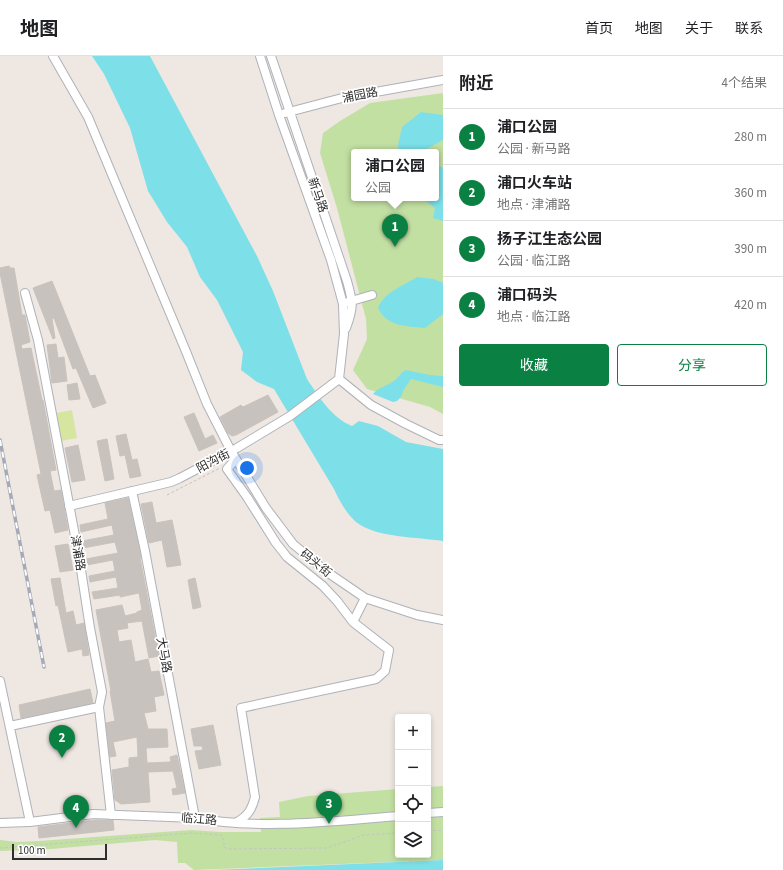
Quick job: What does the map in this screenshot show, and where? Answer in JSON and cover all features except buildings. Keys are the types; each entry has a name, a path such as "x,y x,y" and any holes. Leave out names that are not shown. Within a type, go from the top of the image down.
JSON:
{"street":[{"name":"码头街","path":"53,56 88,117 186,349 207,404 236,460 266,508 293,544 327,572 366,598 417,615 443,620"},
{"name":"新马路","path":"260,56 279,115 331,260 343,304 344,334 339,378"},
{"name":"新马路","path":"271,56 347,281 352,301 352,312 344,334"},
{"name":"浦园路","path":"279,115 342,98 443,80"},
{"name":"津浦路","path":"25,293 38,340 79,557 102,692 99,707 111,814"},
{"path":"343,304 372,295"},
{"name":"阳沟街","path":"69,506 171,482 231,451 290,416 339,378"},
{"path":"339,378 371,405 406,424 439,440 443,440"},
{"path":"236,460 227,470 247,496 276,543 287,557 323,586 337,600 353,622 389,650 385,671 376,679 241,708 255,797 253,806 246,817 238,822"},
{"name":"大马路","path":"132,492 145,551 195,818"},
{"path":"353,622 366,598"},
{"path":"0,680 30,822"},
{"path":"10,726 99,707"},
{"path":"431,813 443,812"},
{"name":"临江路","path":"0,823 30,822 93,814 195,818 276,824 395,816"}],"path":[{"path":"167,495 224,466"},
{"path":"431,831 443,830"},
{"path":"0,848 191,833 222,835 225,848 230,849 327,848 364,835 395,833"},
{"path":"410,858 412,870"}],"green space":[{"path":"443,93 443,414 430,407 367,389 353,370 367,339 366,319 337,208 320,153 323,133 370,103"},
{"path":"72,410 77,438 61,441 57,413"},
{"path":"443,786 443,860 194,870 185,863 178,863 177,842 155,840 51,849 0,851 0,840 17,842 39,841 191,830 261,832 260,818 280,817 279,802 308,796 395,789 395,858 431,858 431,787"}],"water":[{"path":"92,56 150,56 257,256 273,291 307,379 326,406 338,418 352,426 359,421 378,426 406,442 443,449 443,541 386,534 364,527 356,522 349,515 338,498 274,389 257,382 241,370 243,352 217,300 200,277 187,247 167,222 148,191 130,128 104,74"},
{"path":"421,112 443,115 443,140 426,149 399,149 402,127"},
{"path":"439,166 443,168 443,221 433,218 435,208 426,201 439,201"},
{"path":"417,277 434,279 443,283 443,314 425,328 405,326 392,322 382,314 378,308 381,302 394,290"},
{"path":"406,370 443,376 443,387 411,379 401,397 397,401 393,402 373,394 392,382"},
{"path":"443,860 443,870 213,870"}],"railway":[{"path":"0,440 44,667"}],"place":[{"name":"浦口公园","path":"395,247"},
{"name":"浦口火车站","path":"62,758"},
{"name":"扬子江生态公园","path":"329,824"},
{"name":"浦口码头","path":"76,828"}]}
